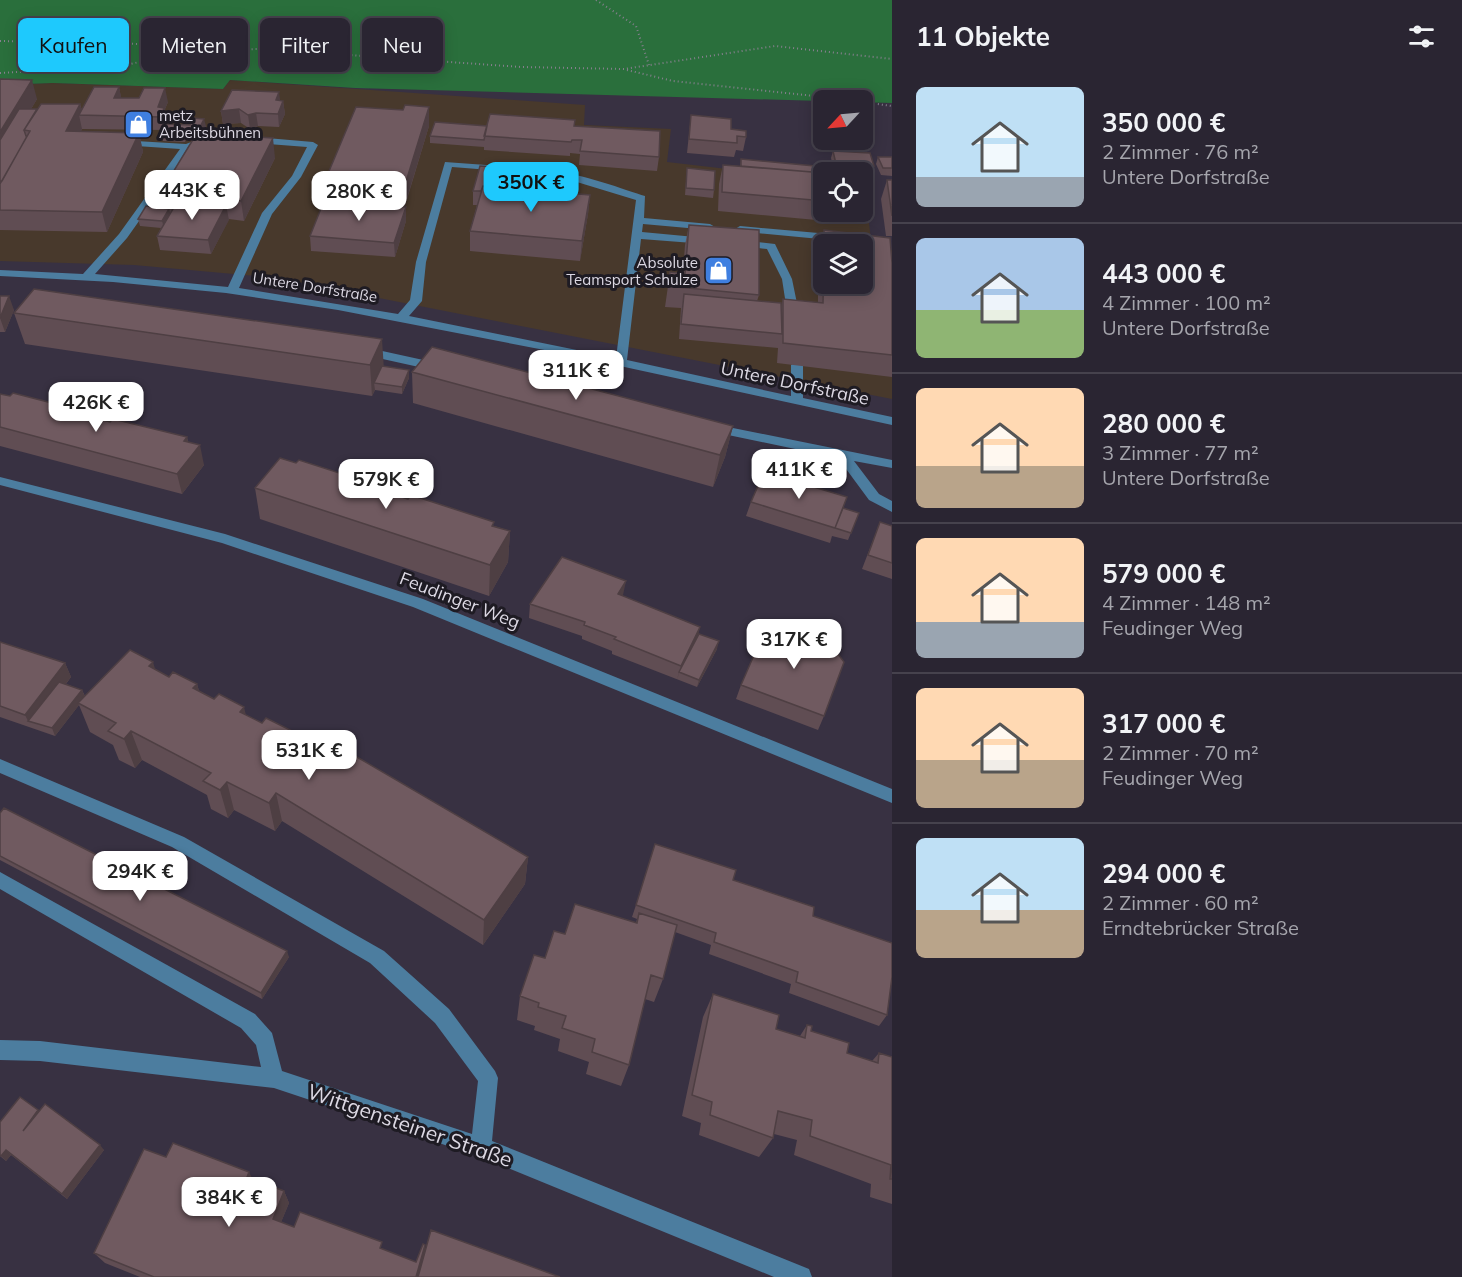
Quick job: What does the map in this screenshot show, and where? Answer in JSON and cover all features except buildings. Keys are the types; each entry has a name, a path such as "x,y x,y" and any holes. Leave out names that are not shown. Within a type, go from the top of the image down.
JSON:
{"street":[{"path":"113,142 187,147 211,137 223,138"},
{"path":"233,289 267,213 296,177 314,144 245,140"},
{"path":"87,276 123,236 187,147"},
{"path":"401,317 416,301 421,262 448,164 514,171"},
{"path":"536,173 568,176 641,198 621,364"},
{"path":"639,220 813,235"},
{"path":"637,235 771,246 787,279 794,321"},
{"name":"Untere Dorfstraße","path":"0,273 87,276 233,289 401,317 892,421"},
{"path":"346,348 451,370"},
{"path":"796,402 797,366"},
{"path":"705,426 892,464"},
{"path":"844,456 874,497 892,507"},
{"name":"Feudinger Weg","path":"0,481 225,539 418,603 892,796"},
{"path":"0,766 178,842 376,957 442,1016 488,1078 481,1147"},
{"path":"0,880 248,1021 265,1040 274,1078"},
{"name":"Wittgensteiner Straße","path":"0,1050 39,1051 274,1078 481,1147 801,1277"}],"path":[{"path":"596,0 636,26 649,65"},
{"path":"0,41 141,44"},
{"path":"248,48 521,67 624,69 775,46 892,59"},
{"path":"0,73 75,70 141,61"},
{"path":"624,69 673,81 813,96"},
{"path":"873,103 892,106"}],"shaded area":[{"path":"230,80 585,105 584,125 671,129 667,162 813,179 813,222 869,222 870,234 813,234 813,294 873,294 873,248 892,250 892,399 277,278 134,265 0,261 0,85 53,83 223,89"}],"green space":[{"path":"0,0 892,0 892,103 873,102 873,90 813,90 813,101 355,88 230,80 223,89 53,83 0,85"}],"place":[{"name":"metz Arbeitsbühnen","path":"138,124"},
{"name":"Absolute Teamsport Schulze","path":"719,271"}]}
